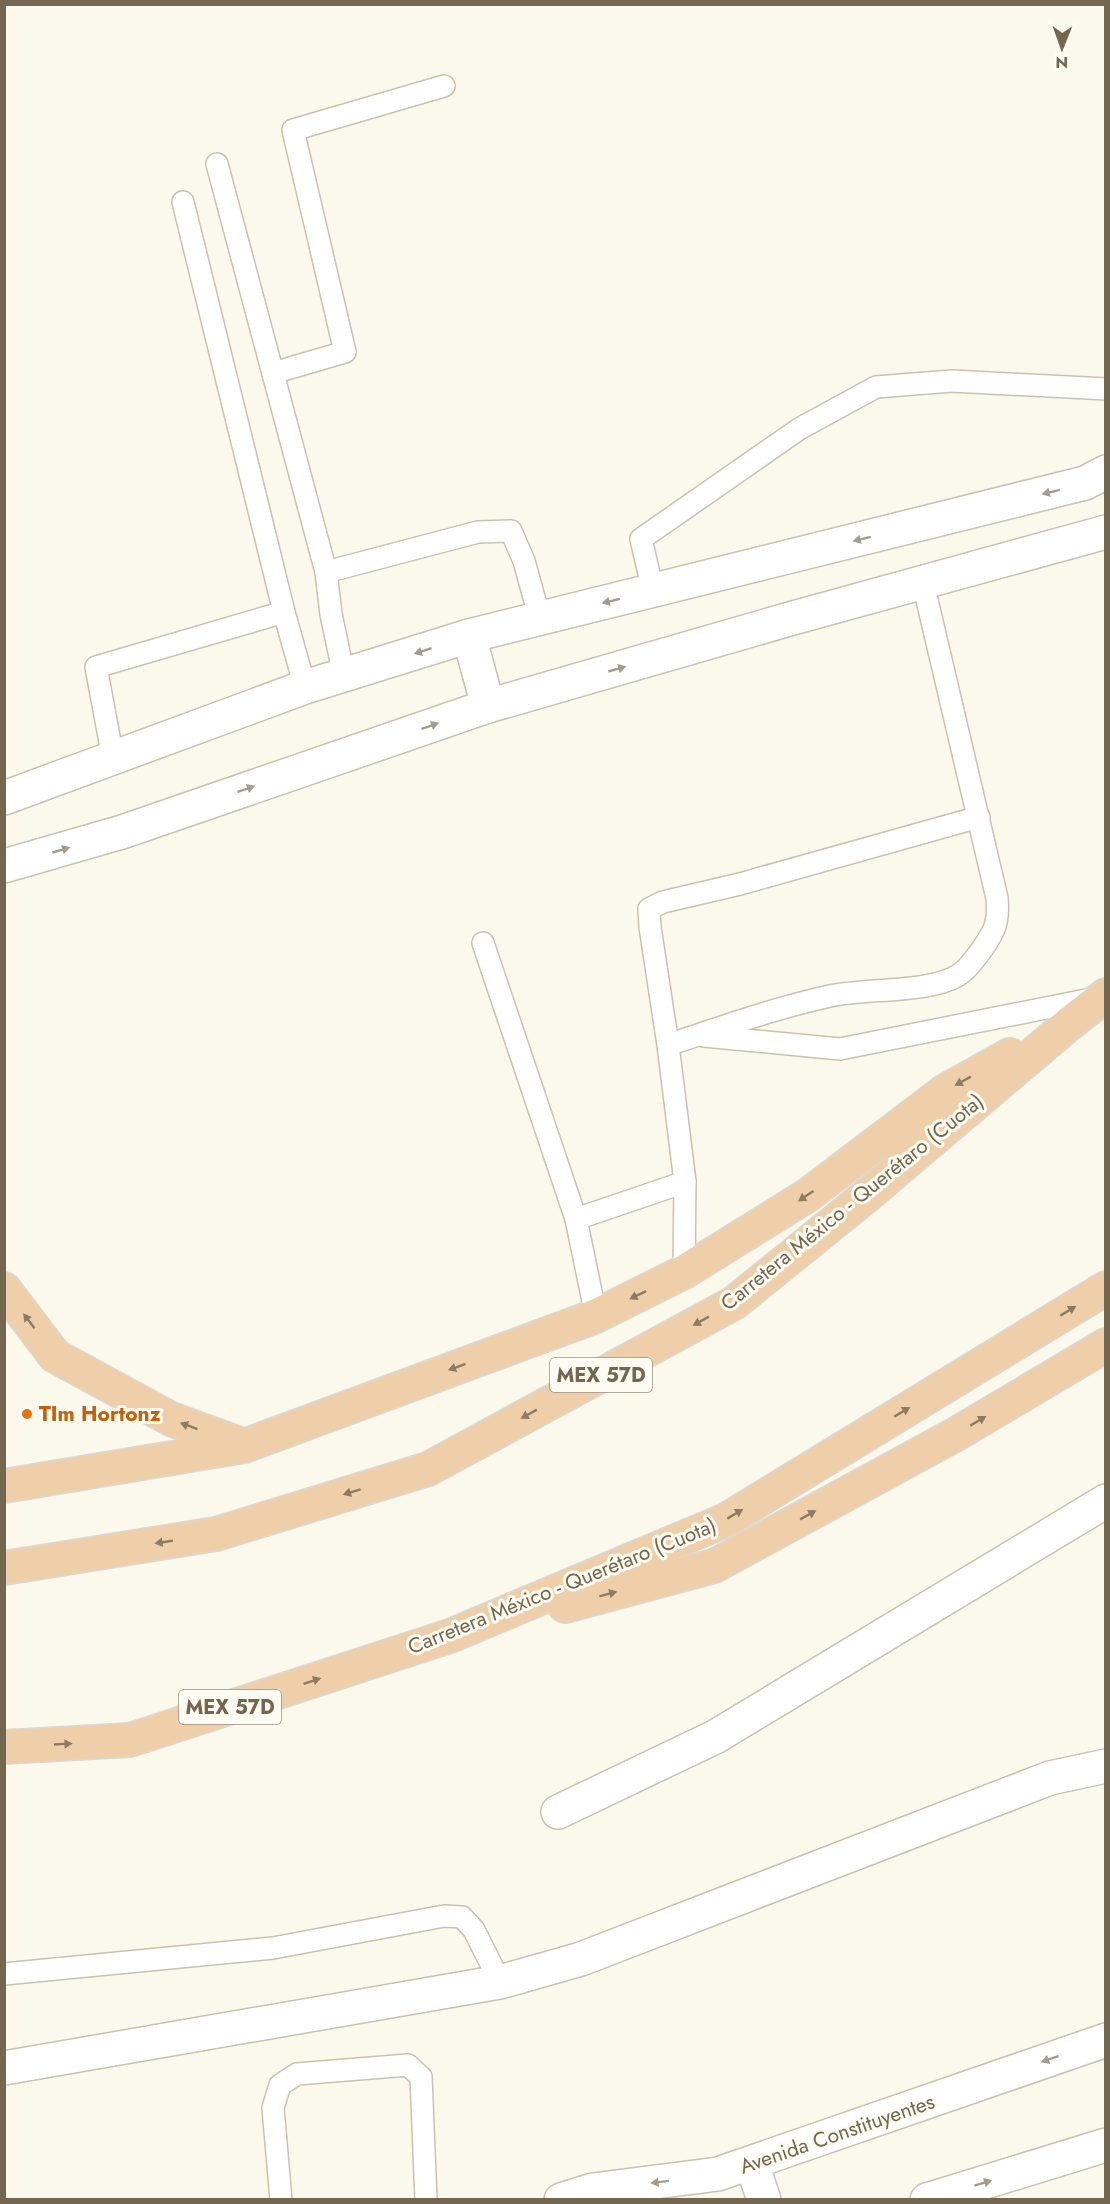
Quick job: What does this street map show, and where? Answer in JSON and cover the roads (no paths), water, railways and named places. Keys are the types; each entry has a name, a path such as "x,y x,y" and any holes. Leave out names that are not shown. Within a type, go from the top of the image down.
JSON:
{"highway":[{"name":"Carretera México - Querétaro (Cuota)","path":"4,1568 216,1534 428,1469 734,1303 865,1197 1104,996"},
{"path":"4,1486 244,1446 596,1316 684,1272 808,1195 945,1091 1070,1023"},
{"path":"4,1288 56,1356 171,1419 244,1446"},
{"name":"Carretera México - Querétaro (Cuota)","path":"4,1747 130,1740 450,1636 726,1520 1106,1288"},
{"path":"450,1636 714,1566 958,1433 1106,1345"}],"street":[{"path":"6,792 113,758 305,687 469,636 1085,483 1106,472"},
{"path":"4,866 122,832 488,706 793,618 1106,532"},
{"path":"469,636 488,706"},
{"path":"558,1812 715,1737 1106,1501"},
{"path":"4,2068 500,1982 581,1959 1050,1778 1106,1766"},
{"name":"Avenida Constituyentes","path":"561,2199 593,2190 718,2174 1106,2040"},
{"path":"929,2199 1106,2145"},
{"path":"752,2164 764,2199"},
{"path":"680,2199 718,2174"}],"lane":[{"path":"273,373 345,352 293,130 444,86"},
{"path":"217,164 326,572 331,614 344,676"},
{"path":"183,202 284,612 305,687"},
{"path":"653,591 641,539 799,429 876,387 952,381 1106,389"},
{"path":"326,572 478,532 511,531 524,561 540,619"},
{"path":"668,1045 770,1010 833,995 935,984 958,976 969,965 994,929 998,913 997,898 923,583"},
{"path":"113,758 96,667 284,612"},
{"path":"684,1272 685,1182 649,909 663,902 740,884 979,816"},
{"path":"483,943 576,1219 596,1316"},
{"path":"696,1035 840,1049 1104,996"},
{"path":"576,1219 685,1182"},
{"path":"4,1974 273,1948 444,1916 462,1917 474,1929 500,1982"},
{"path":"281,2199 273,2108 280,2085 297,2074 408,2065 421,2077 426,2199"}],"place":[{"name":"TIm Hortonz","path":"27,1414"}]}
